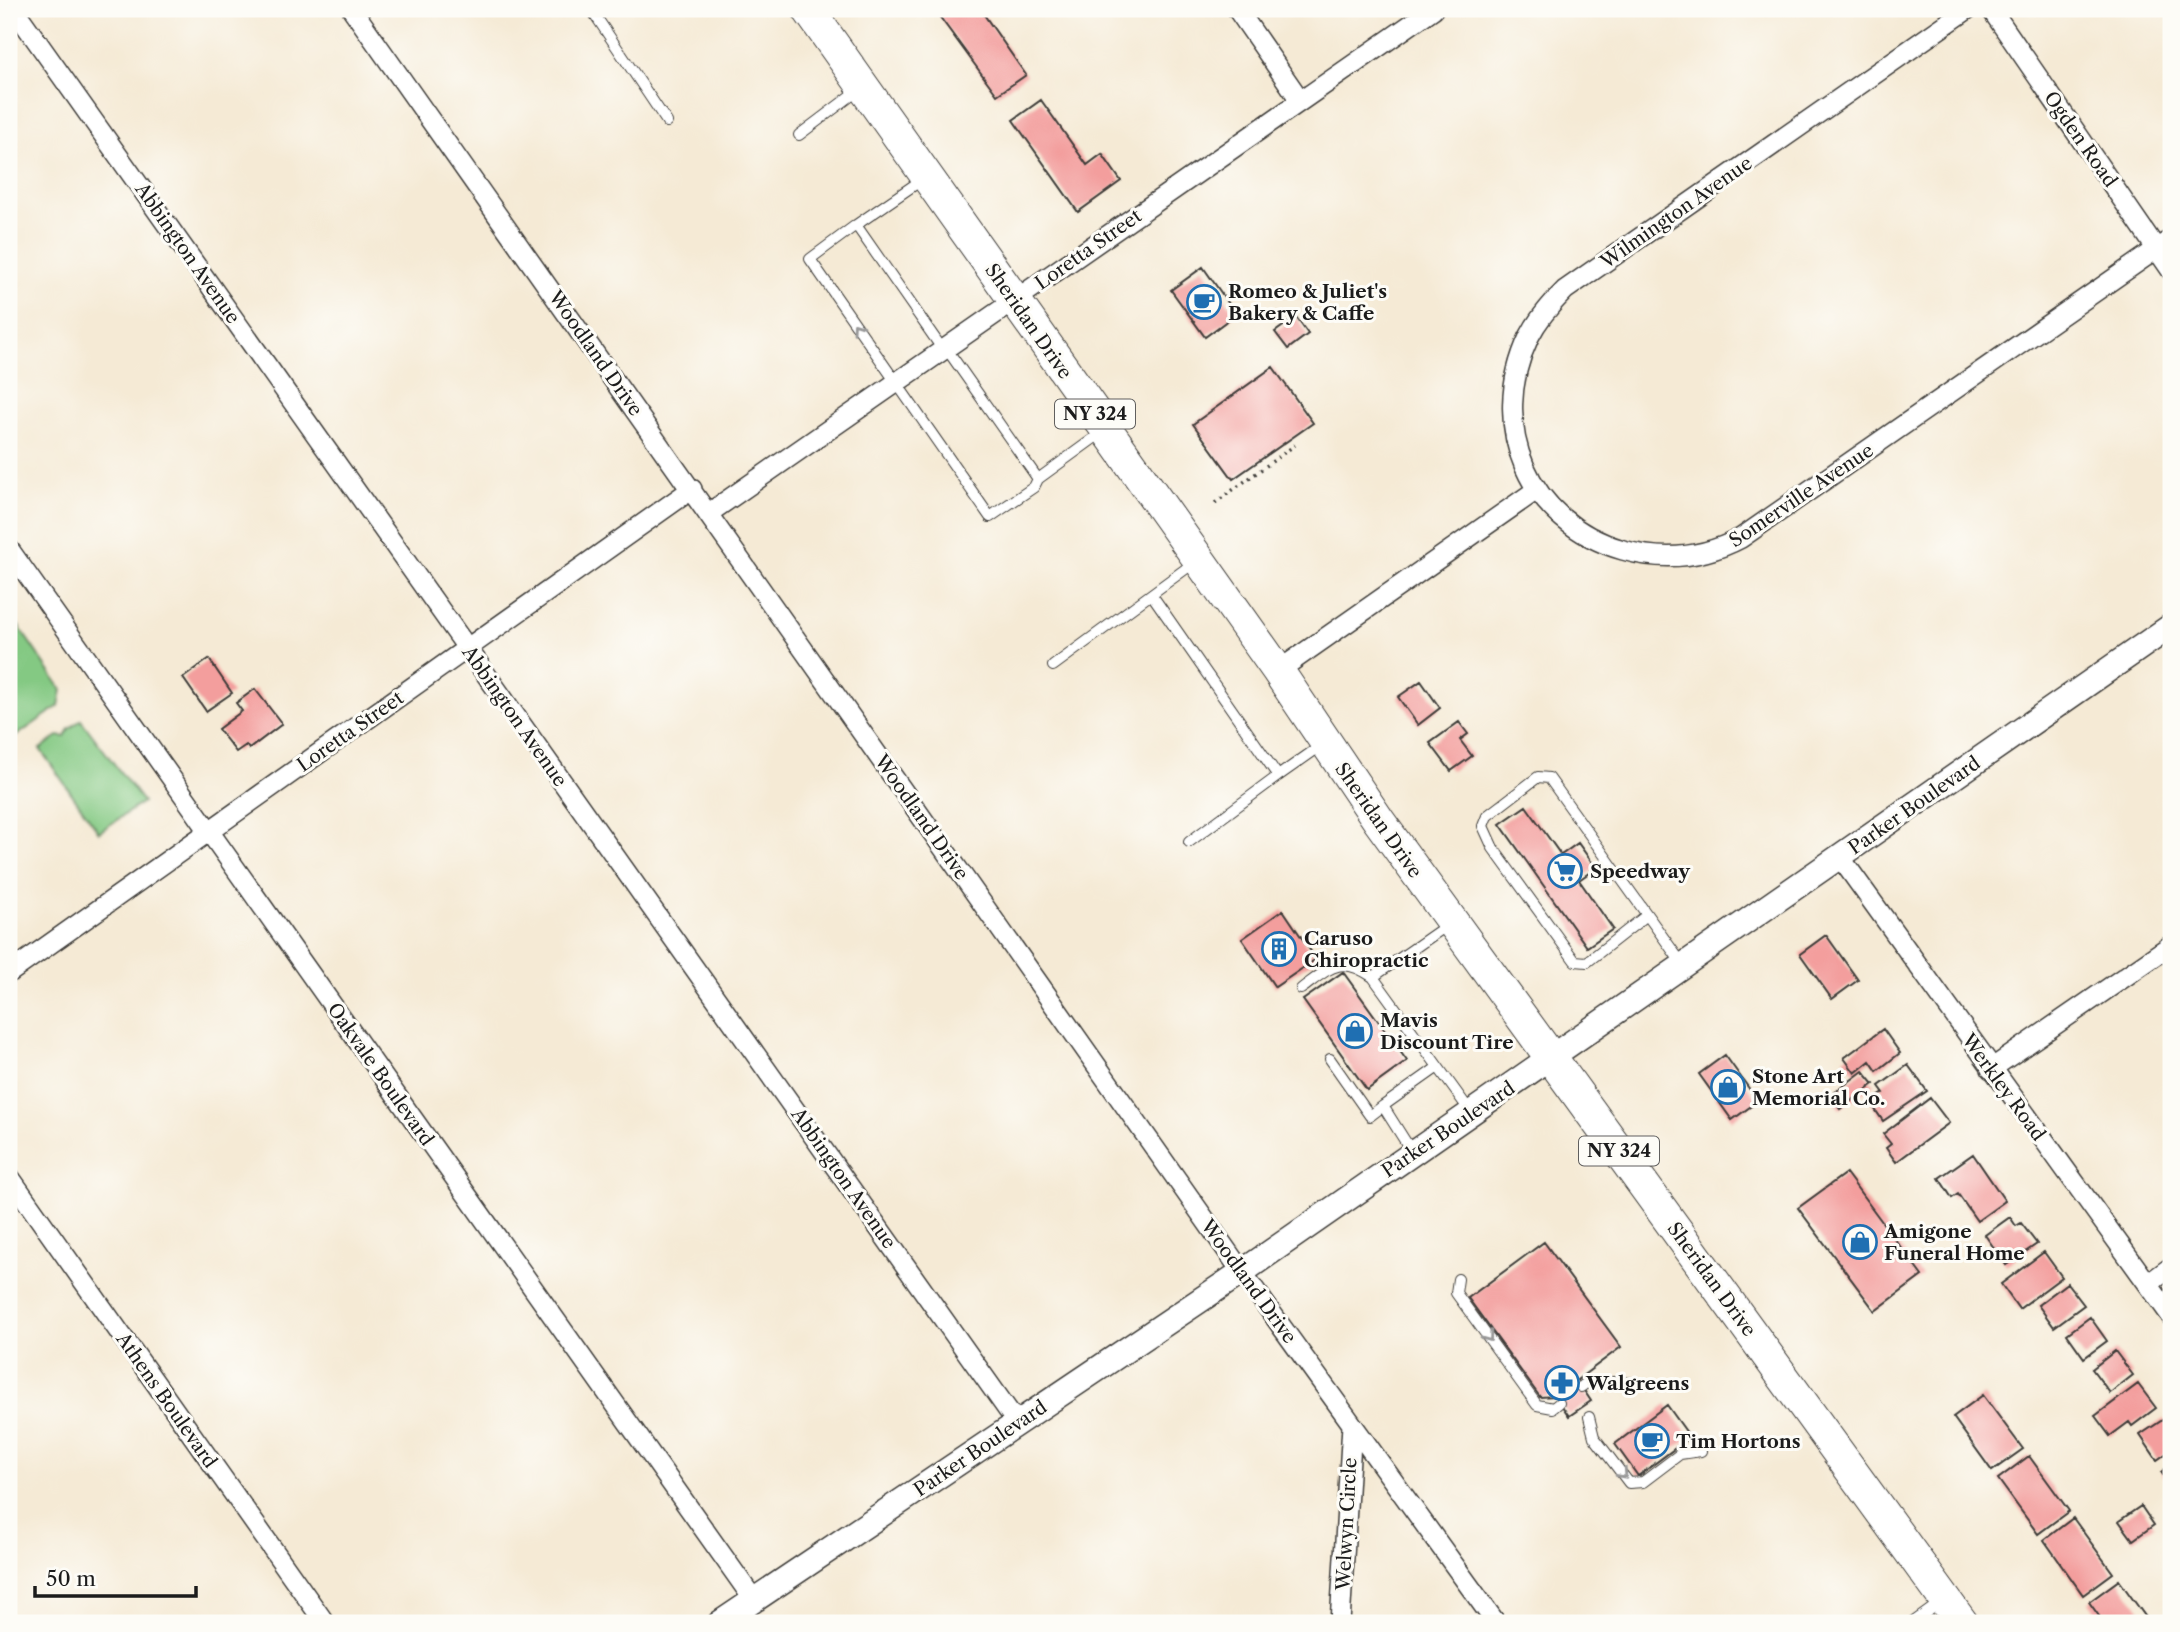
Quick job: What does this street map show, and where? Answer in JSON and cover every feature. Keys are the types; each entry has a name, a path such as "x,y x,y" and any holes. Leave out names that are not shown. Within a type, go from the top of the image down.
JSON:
{"main road":[{"name":"Sheridan Drive","path":"808,9 1199,559 1452,922 1953,1611"}],"street":[{"name":"Abbington Avenue","path":"14,9 1017,1423"},
{"name":"Woodland Drive","path":"352,9 1242,1272 1496,1623"},
{"path":"1237,9 1300,100"},
{"name":"Loretta Street","path":"709,513 1433,9"},
{"name":"Wilmington Avenue","path":"1535,491 1519,453 1514,389 1520,359 1544,313 1565,290 1968,9"},
{"name":"Ogden Road","path":"1991,9 2164,244 2171,270"},
{"name":"Somerville Avenue","path":"1535,491 1555,515 1607,546 1666,558 1692,557 1718,550 1741,538 2164,244"},
{"name":"Loretta Street","path":"9,974 692,489"},
{"path":"1278,671 1535,491"},
{"name":"Oakvale Boulevard","path":"9,549 754,1600"},
{"name":"Parker Boulevard","path":"720,1623 1242,1272 2171,626"},
{"name":"Werkley Road","path":"1840,857 2171,1316"},
{"path":"1991,1069 2171,946"},
{"name":"Athens Boulevard","path":"9,1176 325,1623"},
{"path":"2148,1284 2171,1267"},
{"name":"Welwyn Circle","path":"1340,1623 1352,1425"}],"lane":[{"path":"591,9 667,122"},
{"path":"799,135 863,87"},
{"path":"927,176 810,259 990,517 1034,487 1038,478 1106,429"},
{"path":"856,225 1038,478"},
{"path":"1053,666 1199,559"},
{"path":"1152,595 1278,776"},
{"path":"1189,842 1325,743"},
{"path":"1647,915 1587,962 1575,961 1493,848 1483,826 1487,816 1538,777 1549,778 1684,966"},
{"path":"1373,977 1452,922"},
{"path":"1301,989 1333,966 1349,963 1373,977 1472,1113"},
{"path":"1329,1059 1370,1116 1438,1067"},
{"path":"1383,1107 1413,1153"},
{"path":"1458,1279 1456,1293 1537,1405 1553,1408 1559,1403"},
{"path":"1581,1387 1589,1381 1635,1383"},
{"path":"1589,1417 1594,1437 1629,1483 1643,1482 1680,1454 1701,1451"},
{"path":"1912,1623 1953,1611"}],"path":[{"path":"1215,503 1296,446"}],"green space":[{"path":"15,621 62,690 59,706 9,741 9,625"},
{"path":"81,720 143,802 99,832 40,749 58,736 65,737 69,729"}],"building":[{"path":"934,9 980,9 1026,75 997,95"},
{"path":"1041,100 1087,165 1102,154 1121,181 1078,212 1013,120"},
{"name":"Romeo & Juliet's Bakery & Caffe","path":"1203,267 1236,314 1205,337 1171,290"},
{"path":"1296,317 1308,334 1288,349 1275,332"},
{"path":"1273,367 1313,423 1233,479 1193,424"},
{"path":"209,659 232,693 206,711 183,678"},
{"path":"1421,681 1440,708 1418,725 1398,697"},
{"path":"255,689 282,724 249,749 246,745 236,752 218,729 242,711 236,703"},
{"path":"1459,722 1468,734 1460,740 1472,756 1451,771 1430,743"},
{"name":"Speedway","path":"1526,806 1561,855 1578,843 1596,868 1579,880 1613,929 1587,947 1500,824"},
{"name":"Caruso Chiropractic","path":"1283,910 1316,959 1275,987 1242,939"},
{"path":"1826,935 1858,980 1832,999 1800,954"},
{"name":"Mavis Discount Tire","path":"1343,972 1407,1061 1367,1090 1303,1000"},
{"path":"1883,1029 1900,1053 1877,1071 1870,1061 1855,1073 1844,1058"},
{"name":"Stone Art Memorial Co.","path":"1725,1055 1758,1101 1732,1120 1699,1074"},
{"path":"1908,1065 1927,1091 1883,1121 1870,1102 1884,1093 1879,1086"},
{"path":"1863,1071 1874,1084 1840,1109 1830,1096"},
{"path":"1930,1098 1949,1123 1896,1162 1886,1148 1891,1144 1883,1134"},
{"path":"1973,1154 2005,1201 1977,1221 1958,1194 1952,1198 1939,1178"},
{"name":"Amigone Funeral Home","path":"1846,1173 1922,1276 1875,1311 1798,1208"},
{"path":"2010,1217 2016,1226 2021,1223 2037,1244 2006,1265 1985,1235"},
{"name":"Walgreens","path":"1544,1242 1621,1347 1577,1380 1591,1401 1569,1416 1555,1396 1540,1397 1468,1298"},
{"path":"2044,1252 2062,1277 2019,1309 2001,1284"},
{"path":"2067,1283 2084,1305 2054,1327 2038,1305"},
{"path":"2090,1317 2107,1341 2084,1358 2067,1334"},
{"path":"2115,1351 2133,1375 2110,1393 2092,1369"},
{"path":"2138,1384 2156,1408 2132,1426 2129,1422 2110,1436 2095,1416"},
{"path":"1983,1395 2023,1449 1992,1471 1953,1417"},
{"name":"Tim Hortons","path":"1667,1405 1690,1437 1638,1476 1615,1444"},
{"path":"2164,1419 2171,1431 2171,1450 2157,1460 2140,1435"},
{"path":"2029,1456 2069,1511 2038,1534 1998,1479"},
{"path":"2171,1464 2171,1486 2161,1472"},
{"path":"2141,1506 2154,1525 2133,1540 2119,1521"},
{"path":"2073,1518 2113,1573 2083,1595 2044,1540"},
{"path":"2119,1580 2150,1623 2104,1623 2089,1602"}],"place":[{"name":"Romeo & Juliet's Bakery & Caffe","path":"1204,302"},
{"name":"Speedway","path":"1565,871"},
{"name":"Caruso Chiropractic","path":"1279,949"},
{"name":"Mavis Discount Tire","path":"1355,1031"},
{"name":"Stone Art Memorial Co.","path":"1728,1087"},
{"name":"Amigone Funeral Home","path":"1860,1242"},
{"name":"Walgreens","path":"1562,1383"},
{"name":"Tim Hortons","path":"1652,1441"}]}
